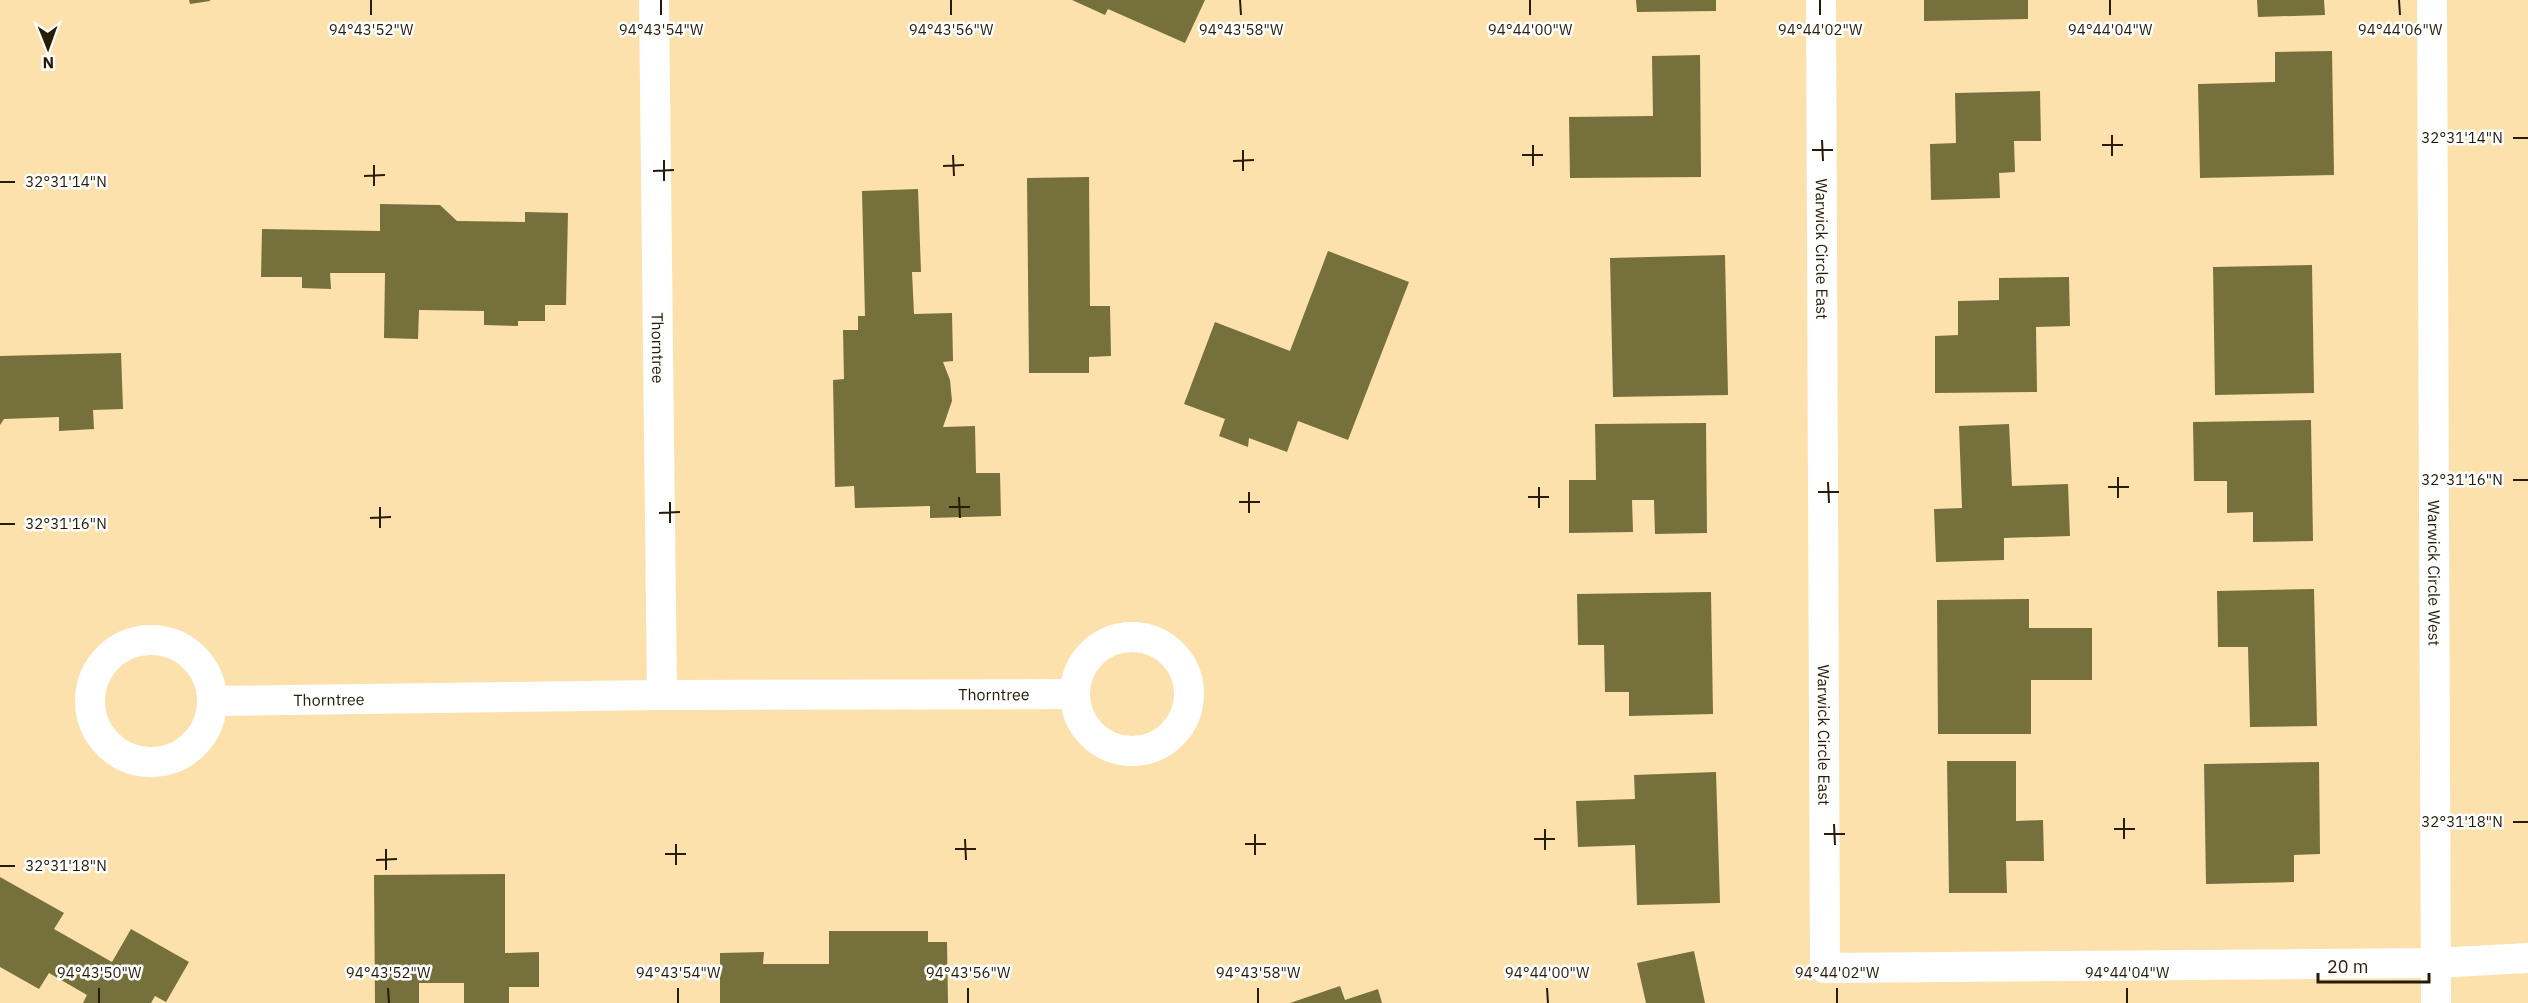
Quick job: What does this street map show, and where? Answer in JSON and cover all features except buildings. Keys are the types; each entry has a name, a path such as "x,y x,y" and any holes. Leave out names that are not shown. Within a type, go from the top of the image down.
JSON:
{"street":[{"name":"Thorntree","path":"654,0 662,695"},
{"name":"Warwick Circle East","path":"1821,0 1825,968 2436,963"},
{"name":"Warwick Circle West","path":"2432,0 2436,1003"},
{"path":"146,640 166,642 185,650 200,664 209,682 212,701 209,721 199,739 184,752 166,760 146,762 126,757 109,746 97,730 90,711 90,690 98,672 110,656 127,645 146,640"},
{"name":"Thorntree","path":"212,701 662,695 1074,694"},
{"path":"2436,963 2528,958"}]}
